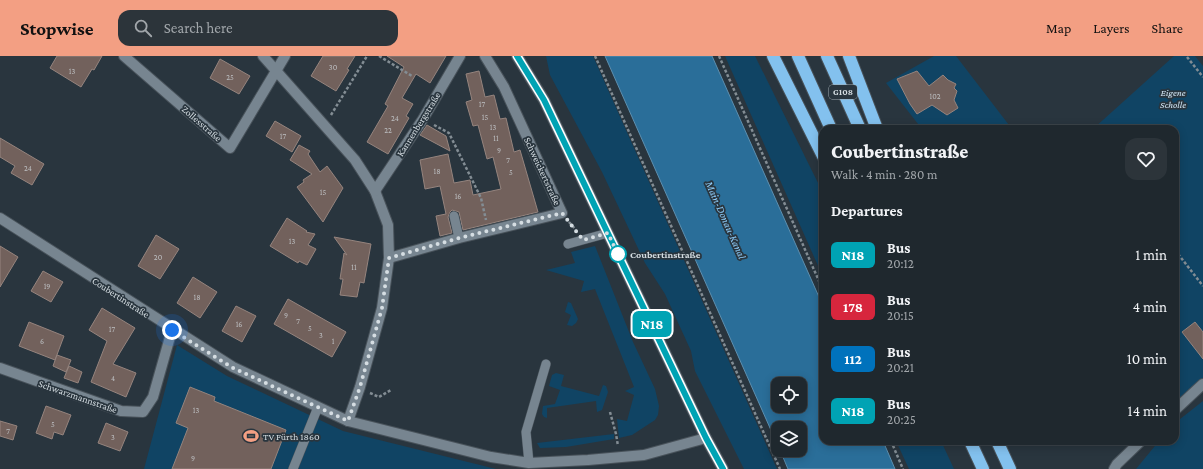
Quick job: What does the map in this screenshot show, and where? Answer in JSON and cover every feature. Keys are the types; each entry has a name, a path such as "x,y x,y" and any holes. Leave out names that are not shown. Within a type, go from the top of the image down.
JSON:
{"highway":[{"path":"773,56 819,148"},
{"name":"G108","path":"798,56 829,125"},
{"name":"G108","path":"827,56 858,125"},
{"path":"848,56 875,125"},
{"path":"972,445 983,469"},
{"path":"1000,445 1010,469"}],"street":[{"name":"Zollesstraße","path":"124,56 230,148 276,71"},
{"path":"263,56 354,160 375,191 388,225 389,258 382,308 360,387 348,421"},
{"path":"276,71 285,56"},
{"name":"Kannenbergstraße","path":"375,191 423,119 460,56"},
{"name":"Schweickertstraße","path":"389,258 459,238 489,232 562,213 504,87 484,56"},
{"path":"517,56 544,100 706,438 723,469"},
{"name":"Coubertinstraße","path":"0,218 233,368 348,421 491,457 529,463 588,460 644,454 706,438"},
{"name":"Schwarzmannstraße","path":"0,368 121,411 142,412 153,398 172,330"},
{"path":"1179,406 1203,384"},
{"path":"1114,469 1117,464 1138,445"}],"lane":[{"path":"454,216 459,238"},
{"path":"568,244 608,233"},
{"path":"529,463 526,432 546,364"},
{"path":"293,469 318,407"}],"path":[{"path":"324,125 367,56"},
{"path":"379,56 412,76"},
{"path":"595,56 780,469"},
{"path":"718,56 819,281"},
{"path":"1187,57 1203,77"},
{"path":"423,119 449,133 481,198 489,232"},
{"path":"562,213 583,240"},
{"path":"1179,255 1203,286"},
{"path":"360,387 379,397 391,390"},
{"path":"610,412 620,457"},
{"path":"893,445 903,469"}],"green space":[{"path":"546,56 593,56 777,469 744,469 695,371 691,351 665,294 645,263 602,172 550,75"},
{"path":"725,56 755,56 819,185 819,268"},
{"path":"934,56 956,56 1009,125 919,125 886,83"},
{"name":"Eigene Scholle","path":"1174,56 1195,56 1203,66 1203,388 1179,408 1179,125 1097,125"},
{"path":"595,246 633,342 655,389 659,406 658,415 655,420 632,435 619,438 617,419 627,421 634,395 625,391 634,387 595,289 581,292 584,281 546,270 575,263 571,252"},
{"path":"568,302 571,303 578,319 572,326 567,325 571,315 565,312"},
{"path":"177,345 227,376 343,431 496,469 144,469"},
{"path":"556,373 564,375 561,386 599,396 603,385 606,386 608,392 602,410 597,412 596,401 547,408 547,418 544,417 542,414 543,406 555,404 560,390 549,386 552,375"},
{"path":"1203,401 1203,469 1136,469 1156,445 1179,445 1179,420"},
{"path":"614,434 614,439 566,447 540,448 537,443"},
{"path":"898,445 943,445 954,469 909,469"}],"water":[{"name":"Main-Donau-Kanal","path":"605,56 712,56 819,297 819,445 885,445 895,469 788,469 783,457 807,457 807,421 771,421 771,430"}],"building":[{"path":"57,56 102,56 94,70 92,69 81,87 50,68"},
{"path":"323,56 355,56 347,69 349,70 336,91 311,76"},
{"path":"387,56 446,56 430,83 416,74 402,98 413,104 406,116 409,118 388,154 367,142 388,106 385,104 404,67"},
{"path":"220,59 250,76 239,94 210,78"},
{"path":"479,71 485,97 494,95 500,119 506,118 514,152 520,150 538,212 463,230 459,212 452,210 448,217 452,233 440,236 436,216 446,214 440,186 425,189 420,160 448,154 454,183 470,180 473,195 501,189 493,157 487,159 478,125 473,126 466,102 472,100 466,74"},
{"path":"917,71 929,86 943,75 948,80 956,84 954,88 957,91 954,100 958,108 947,115 932,105 917,114 897,79"},
{"path":"275,121 301,136 292,152 266,136"},
{"path":"427,125 446,136 450,151 420,135"},
{"path":"0,138 44,164 32,185 11,173 15,166 0,157"},
{"path":"299,145 310,151 308,154 320,172 327,166 343,188 323,222 297,187 304,182 303,180 312,174 290,160"},
{"path":"287,218 307,231 306,232 315,234 308,245 316,249 307,265 299,261 298,263 270,246"},
{"path":"156,235 179,249 160,279 138,266"},
{"path":"334,237 371,244 364,283 360,282 357,297 340,295 343,279 340,279 344,253 347,255"},
{"path":"0,246 18,257 0,287"},
{"path":"43,271 63,282 51,302 31,291"},
{"path":"193,277 217,292 200,318 177,303"},
{"path":"288,299 346,332 332,357 274,324"},
{"path":"236,306 256,316 242,342 222,331"},
{"path":"102,308 135,328 113,364 136,373 126,397 91,382 107,341 89,330"},
{"path":"29,322 64,336 55,360 19,346"},
{"path":"1195,322 1203,332 1203,359 1182,332"},
{"path":"57,355 71,360 66,372 53,366"},
{"path":"69,366 82,372 78,383 64,378"},
{"name":"TV Fürth 1860","path":"190,387 215,397 214,401 286,430 271,469 172,469 188,428 176,423"},
{"path":"46,406 71,415 63,435 54,432 52,439 36,433"},
{"path":"0,421 17,426 13,440 0,436"},
{"path":"106,423 128,432 120,451 98,443"}],"bus line":[{"name":"N18","path":"517,56 544,100 706,438 723,469"}],"place":[{"name":"Coubertinstraße","path":"618,254"},
{"name":"TV Fürth 1860","path":"251,436"}],"route":[{"path":"172,330 233,368 348,421 360,387 382,308 389,258 459,238 562,213 583,240 608,233 620,259 618,254"}]}
